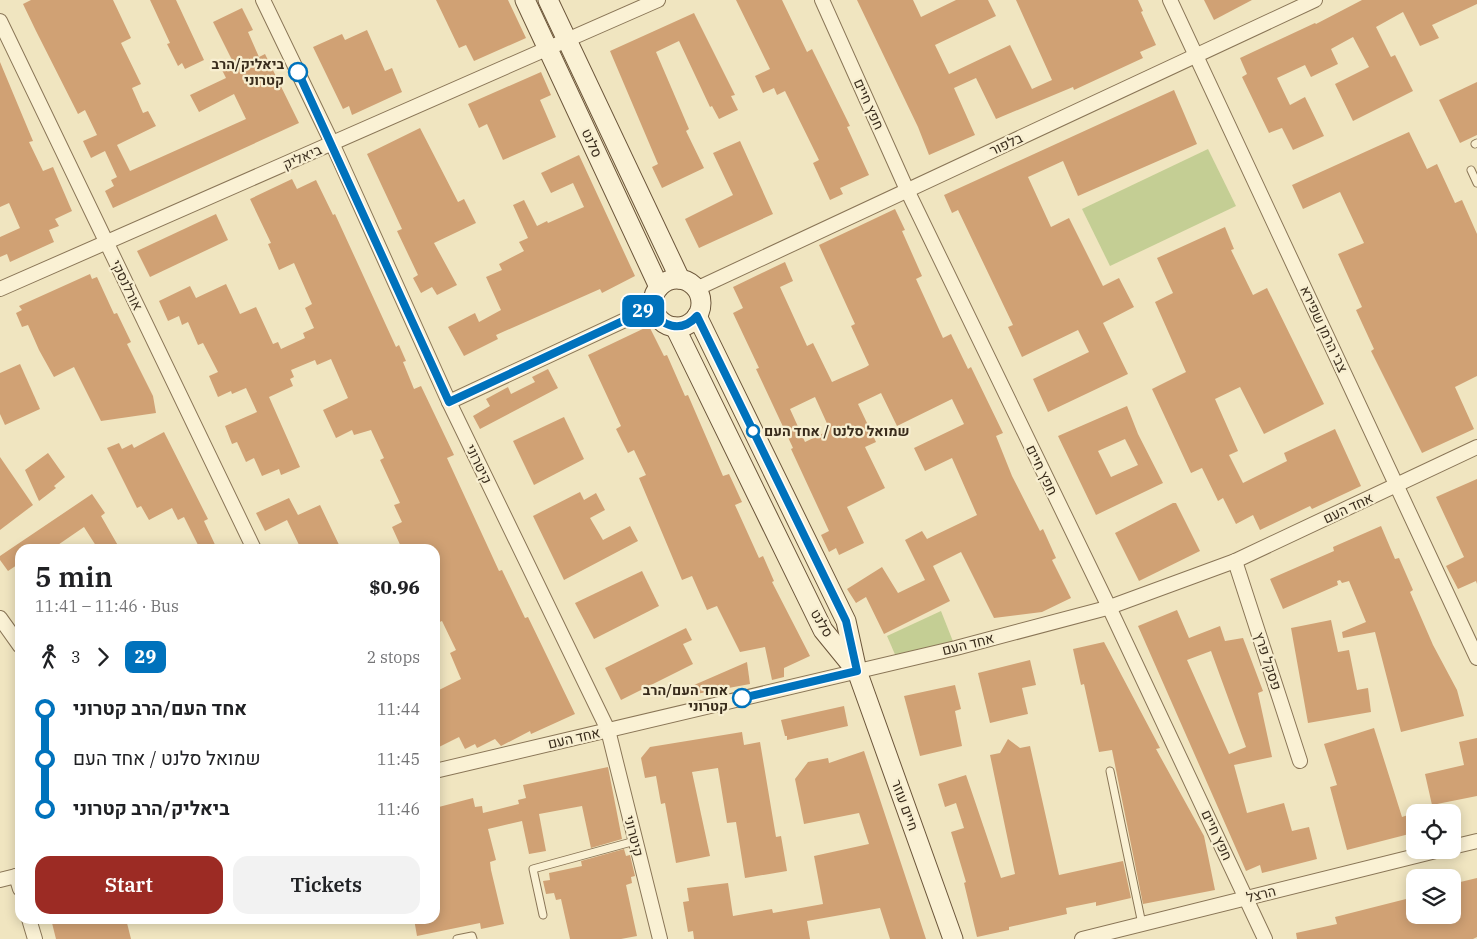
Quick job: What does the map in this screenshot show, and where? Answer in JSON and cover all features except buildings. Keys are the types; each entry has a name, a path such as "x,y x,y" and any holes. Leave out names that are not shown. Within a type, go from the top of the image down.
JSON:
{"street":[{"name":"קיטרוני","path":"264,0 332,143 449,402 608,730 660,939"},
{"name":"סלנט","path":"525,0 659,286"},
{"name":"סלנט","path":"548,0 688,284"},
{"name":"ביאליק","path":"0,289 658,0"},
{"name":"חפץ חיים","path":"822,0 907,190 1109,607 1265,939"},
{"name":"צבי הרמן שפירא","path":"1170,0 1477,658"},
{"name":"בלפור","path":"688,284 907,190 1315,0"},
{"name":"אורלנסקי","path":"0,20 252,544"},
{"path":"665,282 688,284 701,302 697,316 688,324 675,327 660,320 653,307 655,292 659,286 665,282"},
{"path":"449,402 653,307"},
{"name":"סלנט","path":"697,316 846,621 857,671"},
{"name":"סלנט","path":"675,327 823,630 857,671"},
{"name":"אחד העם","path":"440,770 857,671 1109,607 1235,561 1477,447"},
{"name":"פסקל פרץ","path":"1235,561 1300,761"},
{"path":"0,618 15,639"},
{"name":"חיים עוזר","path":"857,671 953,939"},
{"path":"1461,845 1477,841"},
{"name":"הרצל","path":"1082,939 1406,858"},
{"path":"0,880 15,880"},
{"path":"30,924 35,939"}],"lane":[{"path":"1471,170 1477,183"},
{"path":"1110,771 1142,924"},
{"path":"543,915 533,869 635,841"},
{"path":"456,939 472,936 473,939"}],"green space":[{"path":"1208,149 1236,206 1110,266 1082,209"},
{"path":"941,611 954,644 897,659 887,636"}],"bus line":[{"name":"29","path":"298,72 449,402 653,307 660,320 667,325 675,327 688,324 697,316 846,621 857,671 742,698"}],"place":[{"name":"ביאליק/הרב קטרוני","path":"298,72"},
{"name":"שמואל סלנט / אחד העם","path":"753,431"},
{"name":"אחד העם/הרב קטרוני","path":"742,698"}]}
